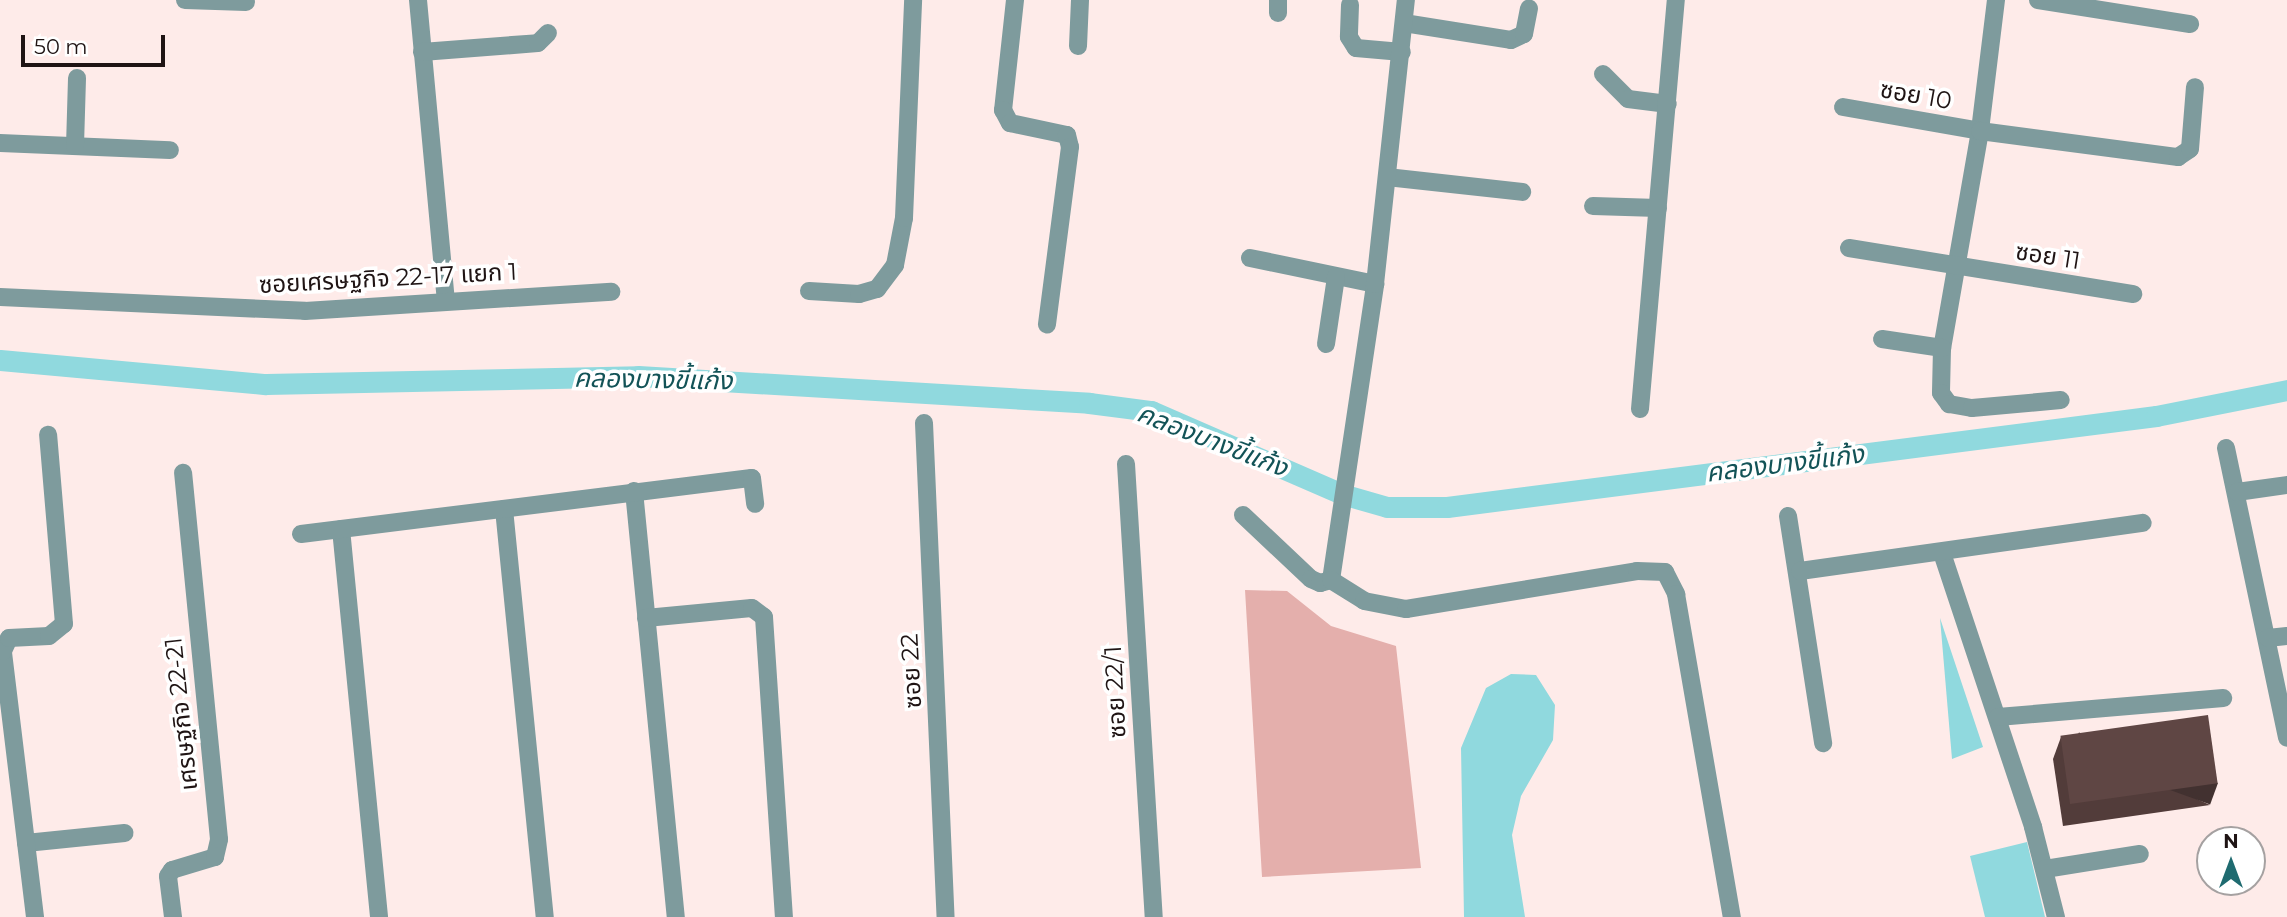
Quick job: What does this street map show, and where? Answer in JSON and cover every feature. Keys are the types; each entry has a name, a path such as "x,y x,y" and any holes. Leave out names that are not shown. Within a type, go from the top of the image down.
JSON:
{"street":[{"path":"185,0 246,2"},
{"path":"418,0 446,301"},
{"path":"809,291 859,295 877,289 895,265 904,218 913,0"},
{"path":"1015,0 1003,110 1010,123 1067,135 1070,147 1047,325"},
{"path":"1078,46 1080,0"},
{"path":"1331,580 1339,529 1341,490 1375,284 1406,0"},
{"path":"1640,409 1676,0"},
{"path":"1996,0 1980,131 1942,348 1941,393 1949,404 1972,408 2061,400"},
{"path":"2038,0 2190,24"},
{"path":"1350,5 1349,37 1356,48 1402,52"},
{"path":"1405,23 1511,40 1524,34 1529,8"},
{"path":"422,52 538,43 548,33"},
{"path":"1603,74 1628,99 1668,104"},
{"path":"75,146 77,78"},
{"name":"ซอย 10","path":"1843,107 1980,131 2178,158 2190,149 2195,87"},
{"path":"0,143 170,150"},
{"path":"1387,177 1522,192"},
{"path":"1593,206 1658,208"},
{"name":"ซอย 11","path":"1849,248 2133,294"},
{"path":"1250,258 1375,284"},
{"path":"1326,344 1336,277"},
{"name":"ซอยเศรษฐกิจ 22-17 แยก 1","path":"0,297 305,311 611,292"},
{"path":"1882,339 1942,348"},
{"name":"ซอย 22","path":"924,423 946,917"},
{"path":"35,917 2,659 9,638 49,636 64,624 48,435"},
{"path":"2226,448 2287,738"},
{"name":"ซอย 22/1","path":"1126,464 1154,917"},
{"name":"เศรษฐกิจ 22-21","path":"173,917 168,876 172,870 215,857 219,839 183,472"},
{"path":"301,534 752,478 755,504"},
{"path":"2237,492 2287,485"},
{"path":"634,491 676,917"},
{"path":"504,509 545,917"},
{"path":"1242,515 1311,579 1320,583 1331,580 1364,601 1406,609 1637,571 1665,572 1676,594 1732,917"},
{"path":"1788,516 1800,571 1823,743"},
{"path":"1800,571 1942,554 2143,523"},
{"path":"341,529 379,917"},
{"path":"1942,554 1998,717 2045,869 2056,917"},
{"path":"646,618 752,608 764,617 785,917"},
{"path":"2268,638 2287,636"},
{"path":"1998,717 2223,698"},
{"path":"26,843 124,833"},
{"path":"2045,869 2140,854"}],"shaded area":[{"path":"1245,590 1287,591 1331,626 1396,646 1421,868 1262,877"}],"water":[{"path":"1940,618 1983,747 1952,759"},
{"path":"1511,674 1536,675 1555,705 1553,740 1521,796 1512,835 1525,917 1464,917 1461,748 1486,688"},
{"path":"2027,842 2045,917 1985,917 1970,856"}],"building":[{"path":"2208,715 2218,783 2070,804 2060,736"}],"waterway":[{"name":"คลองบางขี้แก้ง","path":"0,360 266,384 638,376 1089,403 1151,411 1342,494 1387,507 1447,507 2156,416 2287,390"}]}
